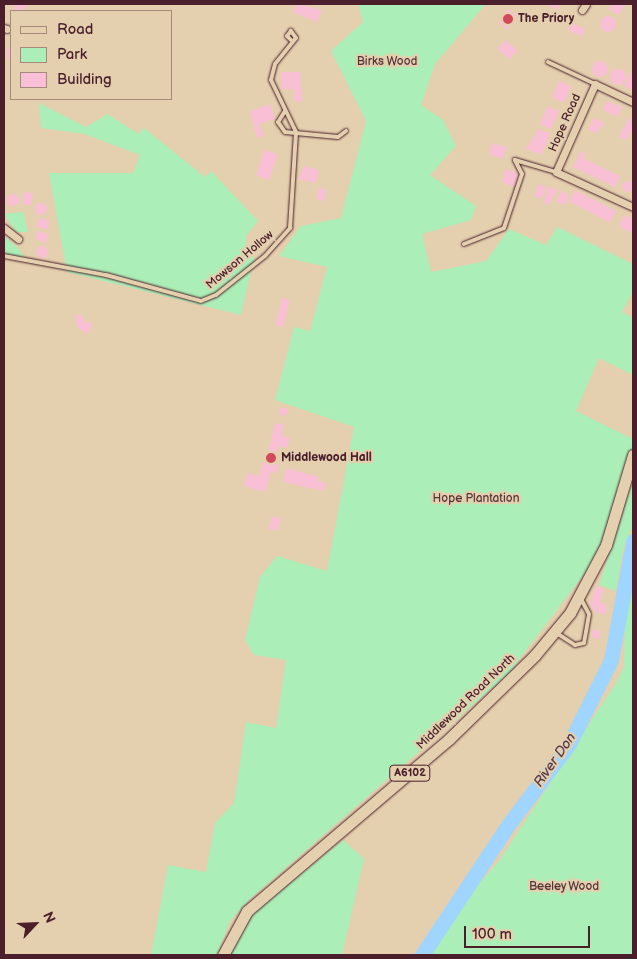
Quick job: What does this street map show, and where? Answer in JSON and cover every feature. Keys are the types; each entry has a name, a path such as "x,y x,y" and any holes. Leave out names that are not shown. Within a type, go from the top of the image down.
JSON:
{"main road":[{"name":"Middlewood Road North","path":"223,955 247,911 449,739 554,632 589,582 606,545 633,455"}],"street":[{"path":"595,84 633,102"},
{"name":"Hope Road","path":"556,172 595,84"},
{"path":"556,172 633,207"},
{"path":"4,228 18,239"}],"lane":[{"path":"292,41 272,72 274,94 296,132"},
{"path":"548,62 595,84"},
{"path":"285,111 280,129 338,137 346,131"},
{"name":"Mowson Hollow","path":"4,256 208,299 265,256 290,228 296,132"},
{"path":"464,244 504,228 522,174 515,160 556,172"},
{"path":"554,632 575,645 584,643 589,614 580,597"}],"green space":[{"name":"Hope Plantation","path":"358,4 486,4 435,64 421,105 443,120 456,146 430,175 476,206 471,220 422,234 431,272 486,261 509,229 546,245 557,227 633,264 633,292 622,312 633,318 633,375 599,358 576,411 633,439 633,444 598,556 508,674 250,899 230,921 217,955 151,955 168,865 206,872 215,823 234,803 246,722 276,728 286,660 254,655 245,640 260,577 277,556 327,571 354,427 275,400 294,327 310,331 327,267 279,256 301,226 341,218 366,121 331,51 363,22"},
{"path":"39,103 86,127 108,114 138,134 144,128 205,177 211,171 258,221 246,236 246,247 254,258 241,315 67,272 49,173 133,173 140,155 84,134 41,128"},
{"path":"23,212 28,232 16,232 4,214"},
{"path":"4,236 18,248 24,257 19,261 6,255"},
{"path":"633,481 633,525 624,545 616,591 599,585"},
{"name":"Beeley Wood","path":"633,586 633,955 415,955 499,861 616,683 624,666 625,619"},
{"path":"343,840 364,859 342,955 228,955 250,916"}],"building":[{"path":"25,4 27,8 15,10 14,5"},
{"path":"297,4 322,10 317,22 293,12"},
{"path":"546,4 561,4 558,10"},
{"path":"612,4 625,4 620,15 609,10"},
{"name":"The Priory","path":"508,9 517,15 508,29 498,23"},
{"path":"605,16 611,16 616,21 614,30 605,32 600,27 600,21"},
{"path":"571,22 585,29 582,36 567,29"},
{"path":"505,40 517,50 510,59 497,49"},
{"path":"7,48 10,48 10,59 8,59"},
{"path":"600,61 608,69 600,77 592,69"},
{"path":"618,69 624,71 626,77 624,83 618,85 612,83 610,77 612,71"},
{"path":"631,71 633,87 631,90 624,86"},
{"path":"281,72 300,72 302,102 294,101 294,89 281,89"},
{"path":"559,81 571,86 564,103 552,98"},
{"path":"607,101 622,107 617,117 603,110"},
{"path":"270,104 275,119 259,124 264,136 257,138 250,111"},
{"path":"548,106 559,111 551,129 540,124"},
{"path":"629,116 633,129 626,140 619,137"},
{"path":"594,118 605,123 596,133 588,130"},
{"path":"539,129 550,133 542,155 526,149"},
{"path":"492,143 506,147 503,159 489,155"},
{"path":"264,150 277,154 269,180 256,176"},
{"path":"581,151 586,154 584,159 620,176 615,187 573,167"},
{"path":"304,166 319,170 316,183 298,179"},
{"path":"506,169 518,173 514,186 502,182"},
{"path":"627,180 633,186 627,192 621,186"},
{"path":"539,184 546,187 541,199 534,196"},
{"path":"549,187 558,190 548,205 543,203"},
{"path":"319,188 326,189 324,201 316,199"},
{"path":"575,190 616,211 610,222 569,202"},
{"path":"561,191 569,195 565,205 556,202"},
{"path":"24,192 33,193 32,205 23,204"},
{"path":"11,194 15,194 19,200 15,206 11,206 7,202 7,198"},
{"path":"39,203 43,203 47,209 43,215 39,215 35,211 35,207"},
{"path":"624,215 633,219 633,233 619,227"},
{"path":"39,218 50,221 47,230 37,227"},
{"path":"37,231 48,234 46,243 35,239"},
{"path":"40,246 44,246 48,252 44,258 40,258 36,254 36,250"},
{"path":"282,298 290,300 283,327 275,325"},
{"path":"75,315 82,315 86,323 93,323 88,334 77,327"},
{"path":"280,407 288,409 286,416 279,414"},
{"name":"Middlewood Hall","path":"275,423 284,425 281,435 290,438 287,448 278,446 273,463 279,465 276,473 271,472 265,492 244,486 247,473 259,476 263,462 266,463"},
{"path":"286,468 319,477 318,481 326,483 324,491 283,482"},
{"path":"272,516 281,518 278,531 269,529"},
{"path":"596,586 604,589 600,602 606,604 606,615 594,611 590,603"},
{"path":"592,630 600,630 600,638 592,638"}],"waterway":[{"name":"River Don","path":"422,955 508,825 569,744 611,660 633,541"}],"place":[{"name":"The Priory","path":"508,19"},
{"name":"Middlewood Hall","path":"271,458"}],"park label":[{"name":"Birks Wood","path":"387,62"}]}
